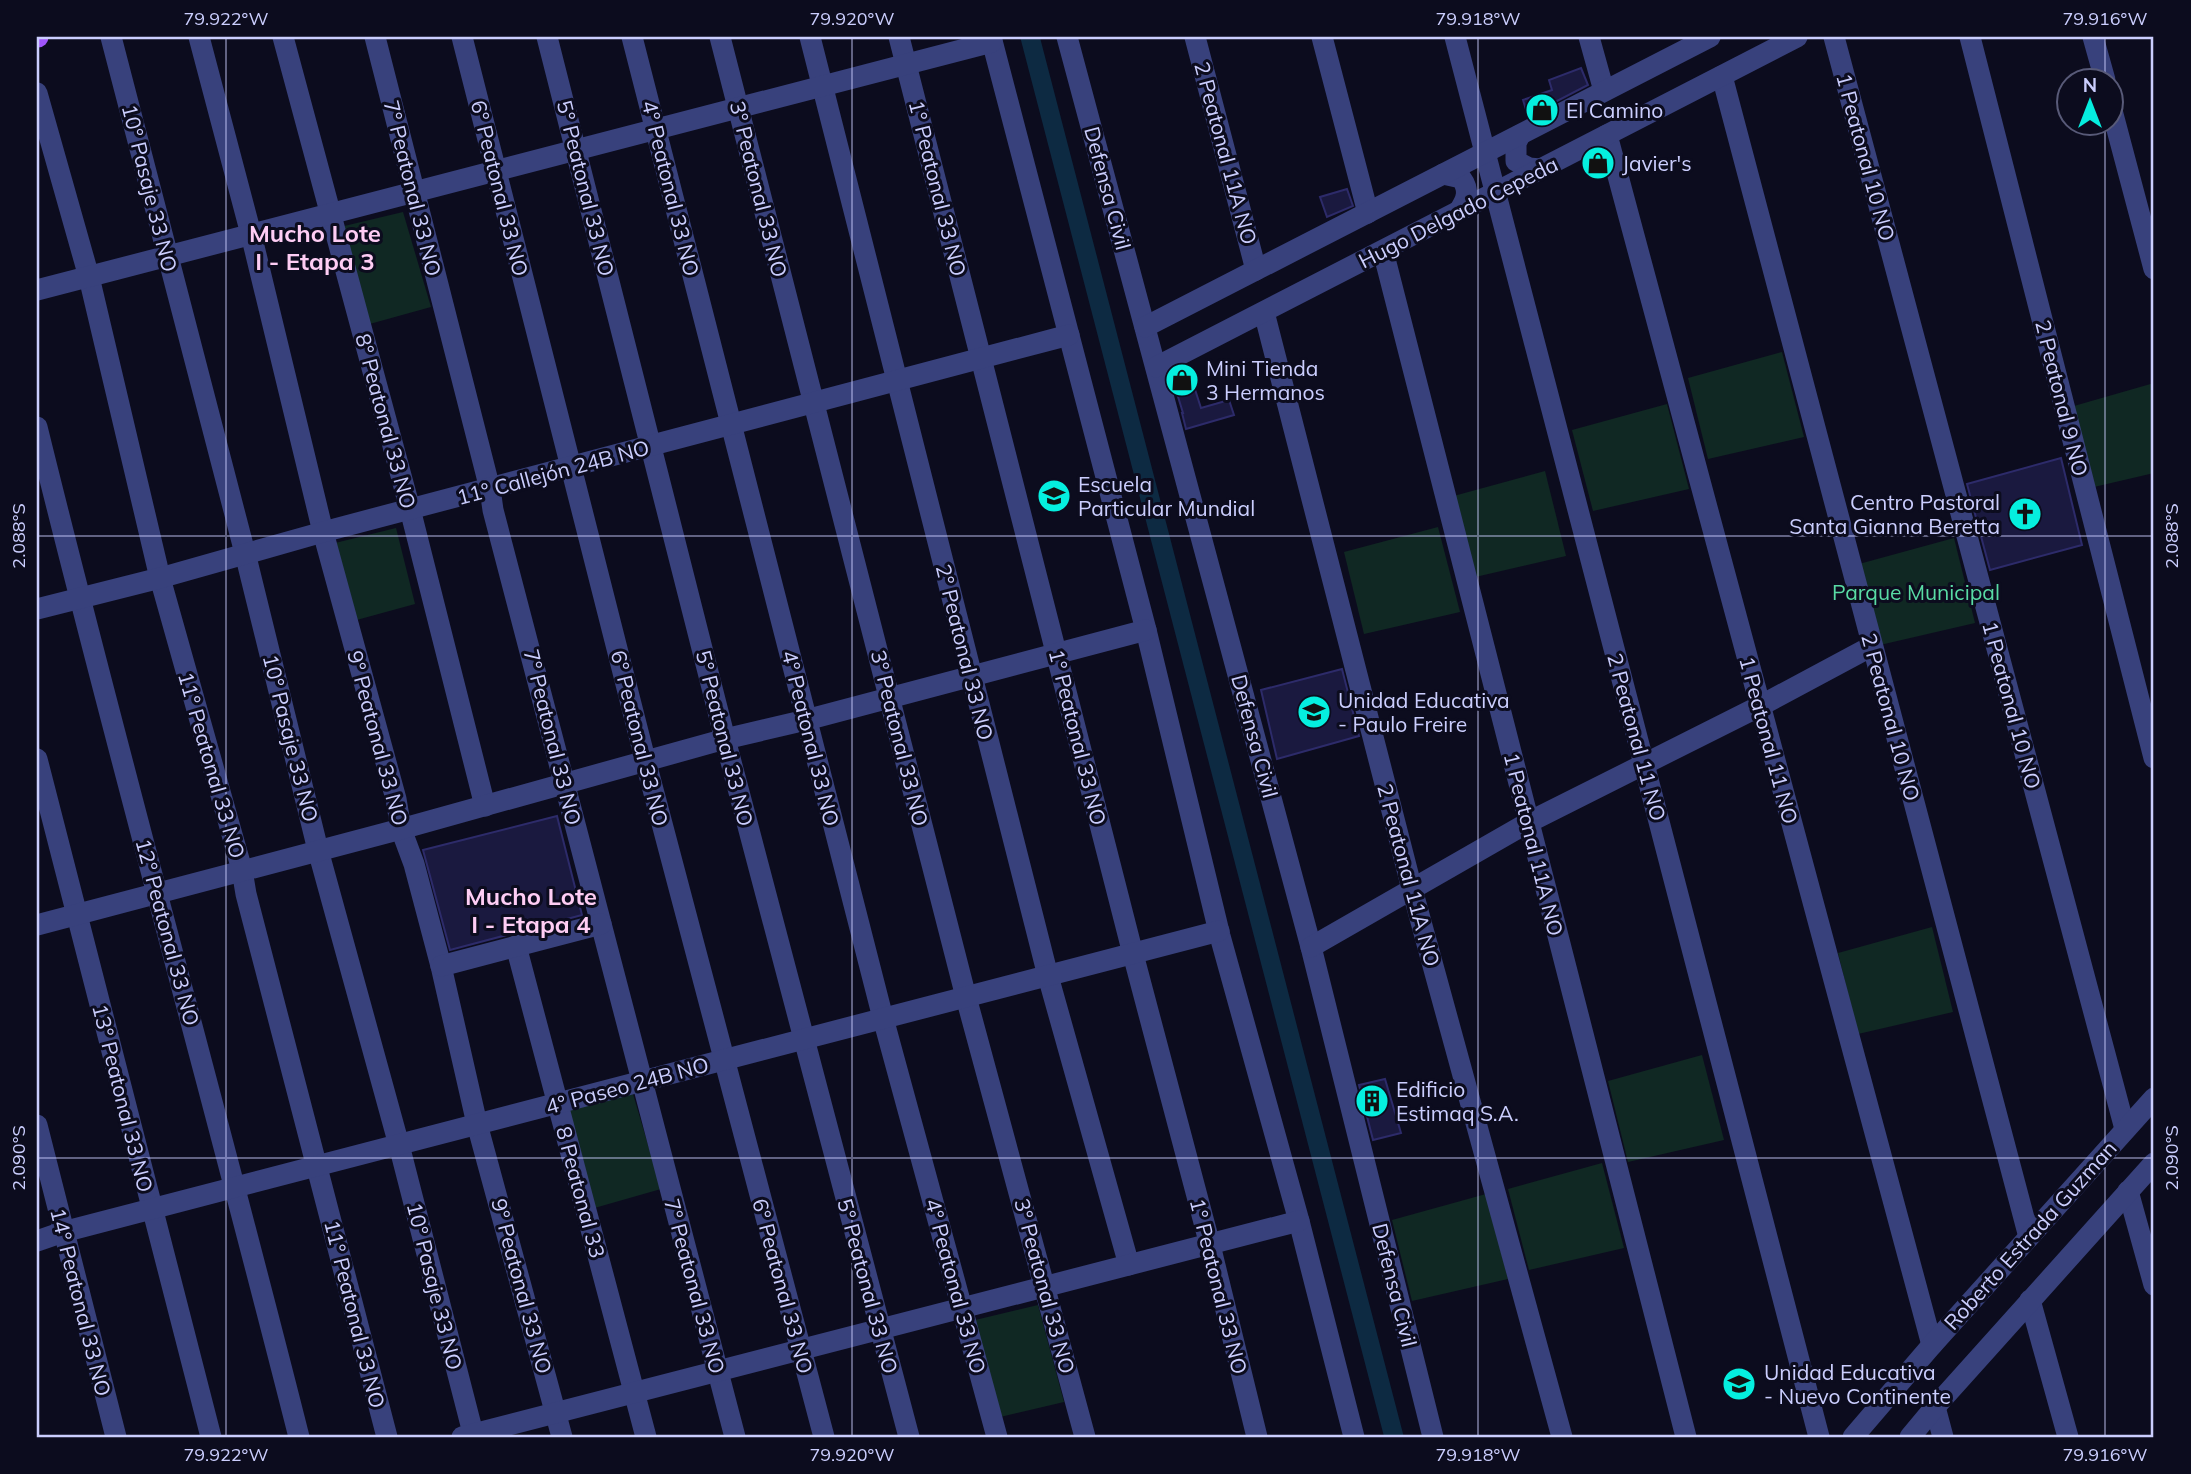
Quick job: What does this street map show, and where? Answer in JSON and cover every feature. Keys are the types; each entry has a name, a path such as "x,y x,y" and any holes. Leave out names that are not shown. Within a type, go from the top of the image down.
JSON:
{"street":[{"name":"10° Pasaje 33 NO","path":"111,37 245,553 318,850 399,1145 470,1436"},
{"name":"9° Peatonal 33 NO","path":"199,37 324,531 396,799 401,829 414,864 441,965 477,1124 562,1437"},
{"name":"8° Peatonal 33 NO","path":"283,37 410,509 485,806"},
{"name":"7° Peatonal 33 NO","path":"375,37 490,489 493,510 735,1437"},
{"name":"6° Peatonal 33 NO","path":"462,37 646,763 824,1437"},
{"name":"5° Peatonal 33 NO","path":"547,37 725,739 909,1437"},
{"name":"4° Peatonal 33 NO","path":"632,37 883,1018 997,1437"},
{"name":"3° Peatonal 33 NO","path":"720,37 966,997 1085,1437"},
{"name":"2° Peatonal 33 NO","path":"810,37 1048,976 1129,1265"},
{"name":"1° Peatonal 33 NO","path":"899,37 1257,1437"},
{"name":"Defensa Civil","path":"1067,37 1311,947 1433,1437"},
{"name":"2 Peatonal 11A NO","path":"1195,37 1256,270"},
{"path":"1322,37 1368,213"},
{"name":"2 Peatonal 11 NO","path":"1455,37 1819,1437"},
{"path":"1589,37 1604,91"},
{"name":"Hugo Delgado Cepeda","path":"1145,327 1709,37"},
{"name":"Hugo Delgado Cepeda","path":"1156,367 1797,37"},
{"name":"1 Peatonal 10 NO","path":"1834,37 2124,1129"},
{"name":"2 Peatonal 9 NO","path":"1970,37 2154,758"},
{"path":"2093,37 2101,66"},
{"path":"37,290 907,65 991,39 1146,629 1219,931 1354,1437"},
{"name":"2 Peatonal 10 NO","path":"1722,76 2029,1237"},
{"name":"11° Peatonal 33 NO","path":"37,93 89,277 160,579 242,870 387,1437"},
{"path":"1520,135 1516,143 1516,161 1529,168 1541,169"},
{"name":"1 Peatonal 11 NO","path":"1606,135 1932,1345"},
{"path":"2119,136 2154,270"},
{"path":"1443,174 1461,178 1465,184 1467,200 1459,211"},
{"name":"1 Peatonal 11A NO","path":"1383,251 1686,1437"},
{"name":"2 Peatonal 11A NO","path":"1264,312 1412,889 1562,1437"},
{"name":"11° Callejón 24B NO","path":"37,609 160,579 324,531 1069,335"},
{"name":"12° Peatonal 33 NO","path":"37,427 299,1437"},
{"path":"37,925 565,785 725,739 1146,629"},
{"path":"1311,947 1529,822 1760,706 1872,646"},
{"name":"13° Peatonal 33 NO","path":"37,759 211,1437"},
{"path":"441,965 601,924"},
{"name":"4° Paseo 24B NO","path":"37,1241 63,1231 1219,931"},
{"name":"8 Peatonal 33","path":"516,946 646,1437"},
{"name":"Roberto Estrada Guzman","path":"1853,1437 2154,1098"},
{"name":"14° Peatonal 33 NO","path":"37,1125 116,1437"},
{"name":"Roberto Estrada Guzman","path":"1910,1437 2154,1163"},
{"path":"2128,1191 2154,1285"},
{"path":"470,1436 1298,1221"},
{"path":"2030,1300 2068,1437"},
{"path":"1935,1407 1943,1437"}],"green space":[{"path":"403,212 431,307 366,325 340,227"},
{"path":"1782,352 1804,437 1708,459 1688,378"},
{"path":"2154,383 2154,473 2094,487 2074,406"},
{"path":"1667,404 1689,489 1593,511 1572,430"},
{"path":"1545,471 1566,556 1471,578 1450,497"},
{"path":"1438,527 1460,612 1364,634 1344,552"},
{"path":"396,528 415,604 353,621 331,544"},
{"name":"Parque Municipal","path":"1954,538 1975,623 1880,645 1859,564"},
{"path":"1932,927 1953,1012 1858,1034 1838,953"},
{"path":"1702,1055 1724,1140 1628,1162 1608,1081"},
{"path":"633,1094 661,1189 591,1209 564,1111"},
{"path":"1602,1163 1624,1248 1529,1270 1508,1189"},
{"path":"1486,1194 1508,1279 1412,1301 1392,1220"},
{"path":"1038,1305 1064,1402 996,1418 971,1321"}],"building":[{"path":"1581,68 1588,85 1528,116 1523,100 1552,90 1549,80"},
{"path":"1347,189 1353,206 1327,217 1320,197"},
{"path":"1189,371 1201,408 1229,400 1234,415 1186,429 1172,377"},
{"name":"Centro Pastoral Santa Gianna Beretta","path":"2061,458 2082,545 1990,570 1967,484"},
{"name":"Unidad Educativa - Paulo Freire","path":"1342,669 1359,736 1277,759 1261,690"},
{"path":"557,816 582,915 450,950 423,850"},
{"name":"Edificio Estimaq S.A.","path":"1385,1079 1401,1133 1373,1140 1359,1085"}],"waterway":[{"path":"1030,37 1394,1437"}],"place":[{"name":"El Camino","path":"1542,110"},
{"name":"Javier's","path":"1598,163"},
{"name":"Mini Tienda 3 Hermanos","path":"1182,380"},
{"name":"Escuela Particular Mundial","path":"1054,496"},
{"name":"Centro Pastoral Santa Gianna Beretta","path":"2025,514"},
{"name":"Unidad Educativa - Paulo Freire","path":"1314,712"},
{"name":"Edificio Estimaq S.A.","path":"1372,1101"},
{"name":"Unidad Educativa - Nuevo Continente","path":"1739,1384"}],"district":[{"name":"Mucho Lote I - Etapa 3","path":"315,247"},
{"name":"Mucho Lote I - Etapa 4","path":"531,910"}]}
